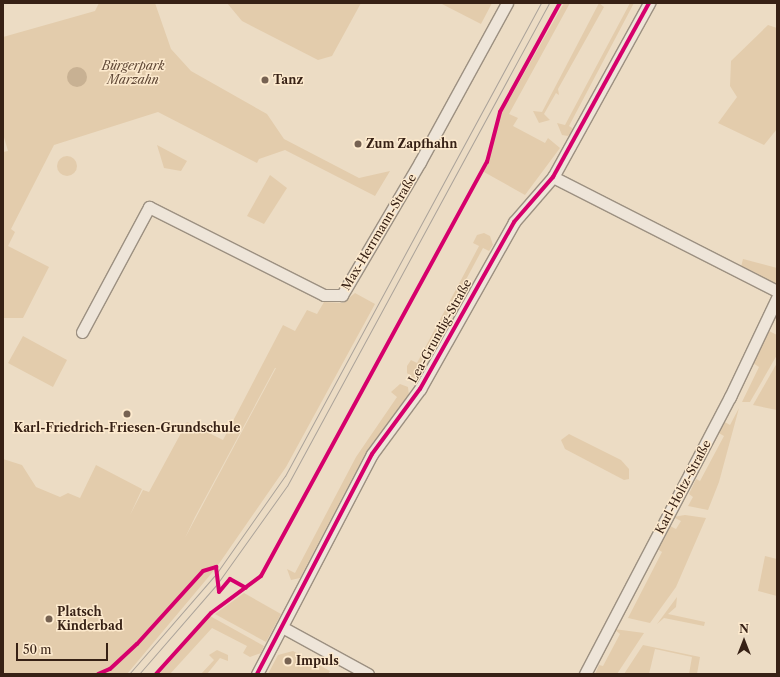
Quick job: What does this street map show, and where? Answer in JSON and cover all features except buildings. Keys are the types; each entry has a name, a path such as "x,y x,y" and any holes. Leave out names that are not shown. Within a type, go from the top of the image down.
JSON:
{"street":[{"name":"Max-Herrmann-Straße","path":"82,332 149,207 324,295 342,295 416,169 507,3"},
{"name":"Lea-Grundig-Straße","path":"257,674 372,454 420,389 514,222 553,177 649,3"},
{"path":"553,177 777,291"},
{"name":"Karl-Holtz-Straße","path":"585,674 730,397 777,298"},
{"path":"282,627 368,674"}],"green space":[{"name":"Bürgerpark Marzahn","path":"99,3 155,3 171,49 191,71 267,114 284,139 359,178 390,171 375,196 285,150 259,159 257,163 158,112 54,145 11,229 15,232 8,246 49,267 23,318 3,318 3,152 8,151 3,134 3,37 95,11"},
{"path":"227,3 361,3 332,56 318,60 242,21"},
{"path":"440,3 492,3 481,24"},
{"path":"564,3 570,3 509,114 518,118 513,126 545,143 548,138 560,148 525,195 484,172 501,114"},
{"path":"599,3 604,7 558,89 559,95 556,93 544,114 550,120 539,123 533,111 542,112"},
{"path":"630,3 634,3 569,126 575,130 568,136 562,135 557,123 565,125"},
{"path":"768,25 777,28 777,129 764,145 718,123 737,97 730,86 731,61"},
{"path":"157,145 187,161 181,171 164,168"},
{"path":"63,156 71,156 77,162 77,170 71,176 63,176 57,170 57,162"},
{"path":"270,175 287,188 264,224 247,216"},
{"path":"484,233 490,236 493,245 489,251 483,248 420,365 426,369 422,376 413,379 407,373 407,366 411,360 417,363 479,246 473,243 477,235"},
{"path":"743,259 777,268 777,284 741,267"},
{"path":"355,293 375,304 286,467 216,568 127,674 3,674 3,459 22,465 36,487 60,497 68,493 80,498 96,465 142,489 130,515 143,490 149,492 187,422 223,440 283,325 295,331 307,310 317,314 324,302 343,303","holes":["276,368 185,538 195,517"]},
{"path":"769,331 777,335 777,355 750,402 742,402 759,367 753,363"},
{"path":"23,336 67,360 53,387 8,363"},
{"path":"777,363 777,410 753,405"},
{"path":"400,384 408,387 409,396 362,460 300,578 291,580 287,569 295,573 356,457 397,397 391,392"},
{"path":"739,408 719,482 708,510 688,506 693,497 689,494 696,479 700,481 724,436 717,432 723,421 730,425"},
{"path":"569,434 621,460 629,469 629,479 624,480 565,449 561,440"},
{"path":"685,515 706,518 676,587 650,623 628,618 662,552 656,548 668,525 676,529 681,521 673,517"},
{"path":"765,556 777,559 777,596 758,591"},
{"path":"244,593 281,614 266,642 215,614"},
{"path":"677,597 676,607 668,614 705,622 704,626 664,618 657,624"},
{"path":"210,616 264,646 261,653 250,657 243,653 247,646 212,628 170,674 159,674"},
{"path":"614,629 644,633 617,674 595,674 599,665 603,666 620,634"},
{"path":"643,645 700,657 697,674 689,674 692,657 655,649 649,674 624,674"},
{"path":"217,650 228,655 228,661 220,658 207,674 201,674 214,660 209,655"},
{"name":"Impuls","path":"293,651 330,671 328,674 268,674 278,655"}],"shaded area":[{"path":"73,67 81,67 87,73 87,81 81,87 73,87 67,81 67,73"}],"tram line":[{"path":"129,674 216,574 285,476 541,3"},
{"path":"139,674 217,584 287,486 549,3"}],"cycle path":[{"path":"156,674 211,613 261,576 487,162 500,112 560,3"},
{"path":"257,674 372,454 420,389 514,222 553,177 649,3"},
{"path":"98,674 110,669 137,644 203,571 216,567 219,592 230,579 246,588"}],"place":[{"name":"Tanz","path":"265,80"},
{"name":"Zum Zapfhahn","path":"358,144"},
{"name":"Karl-Friedrich-Friesen-Grundschule","path":"127,414"},
{"name":"Platsch Kinderbad","path":"49,619"},
{"name":"Impuls","path":"288,661"}]}
